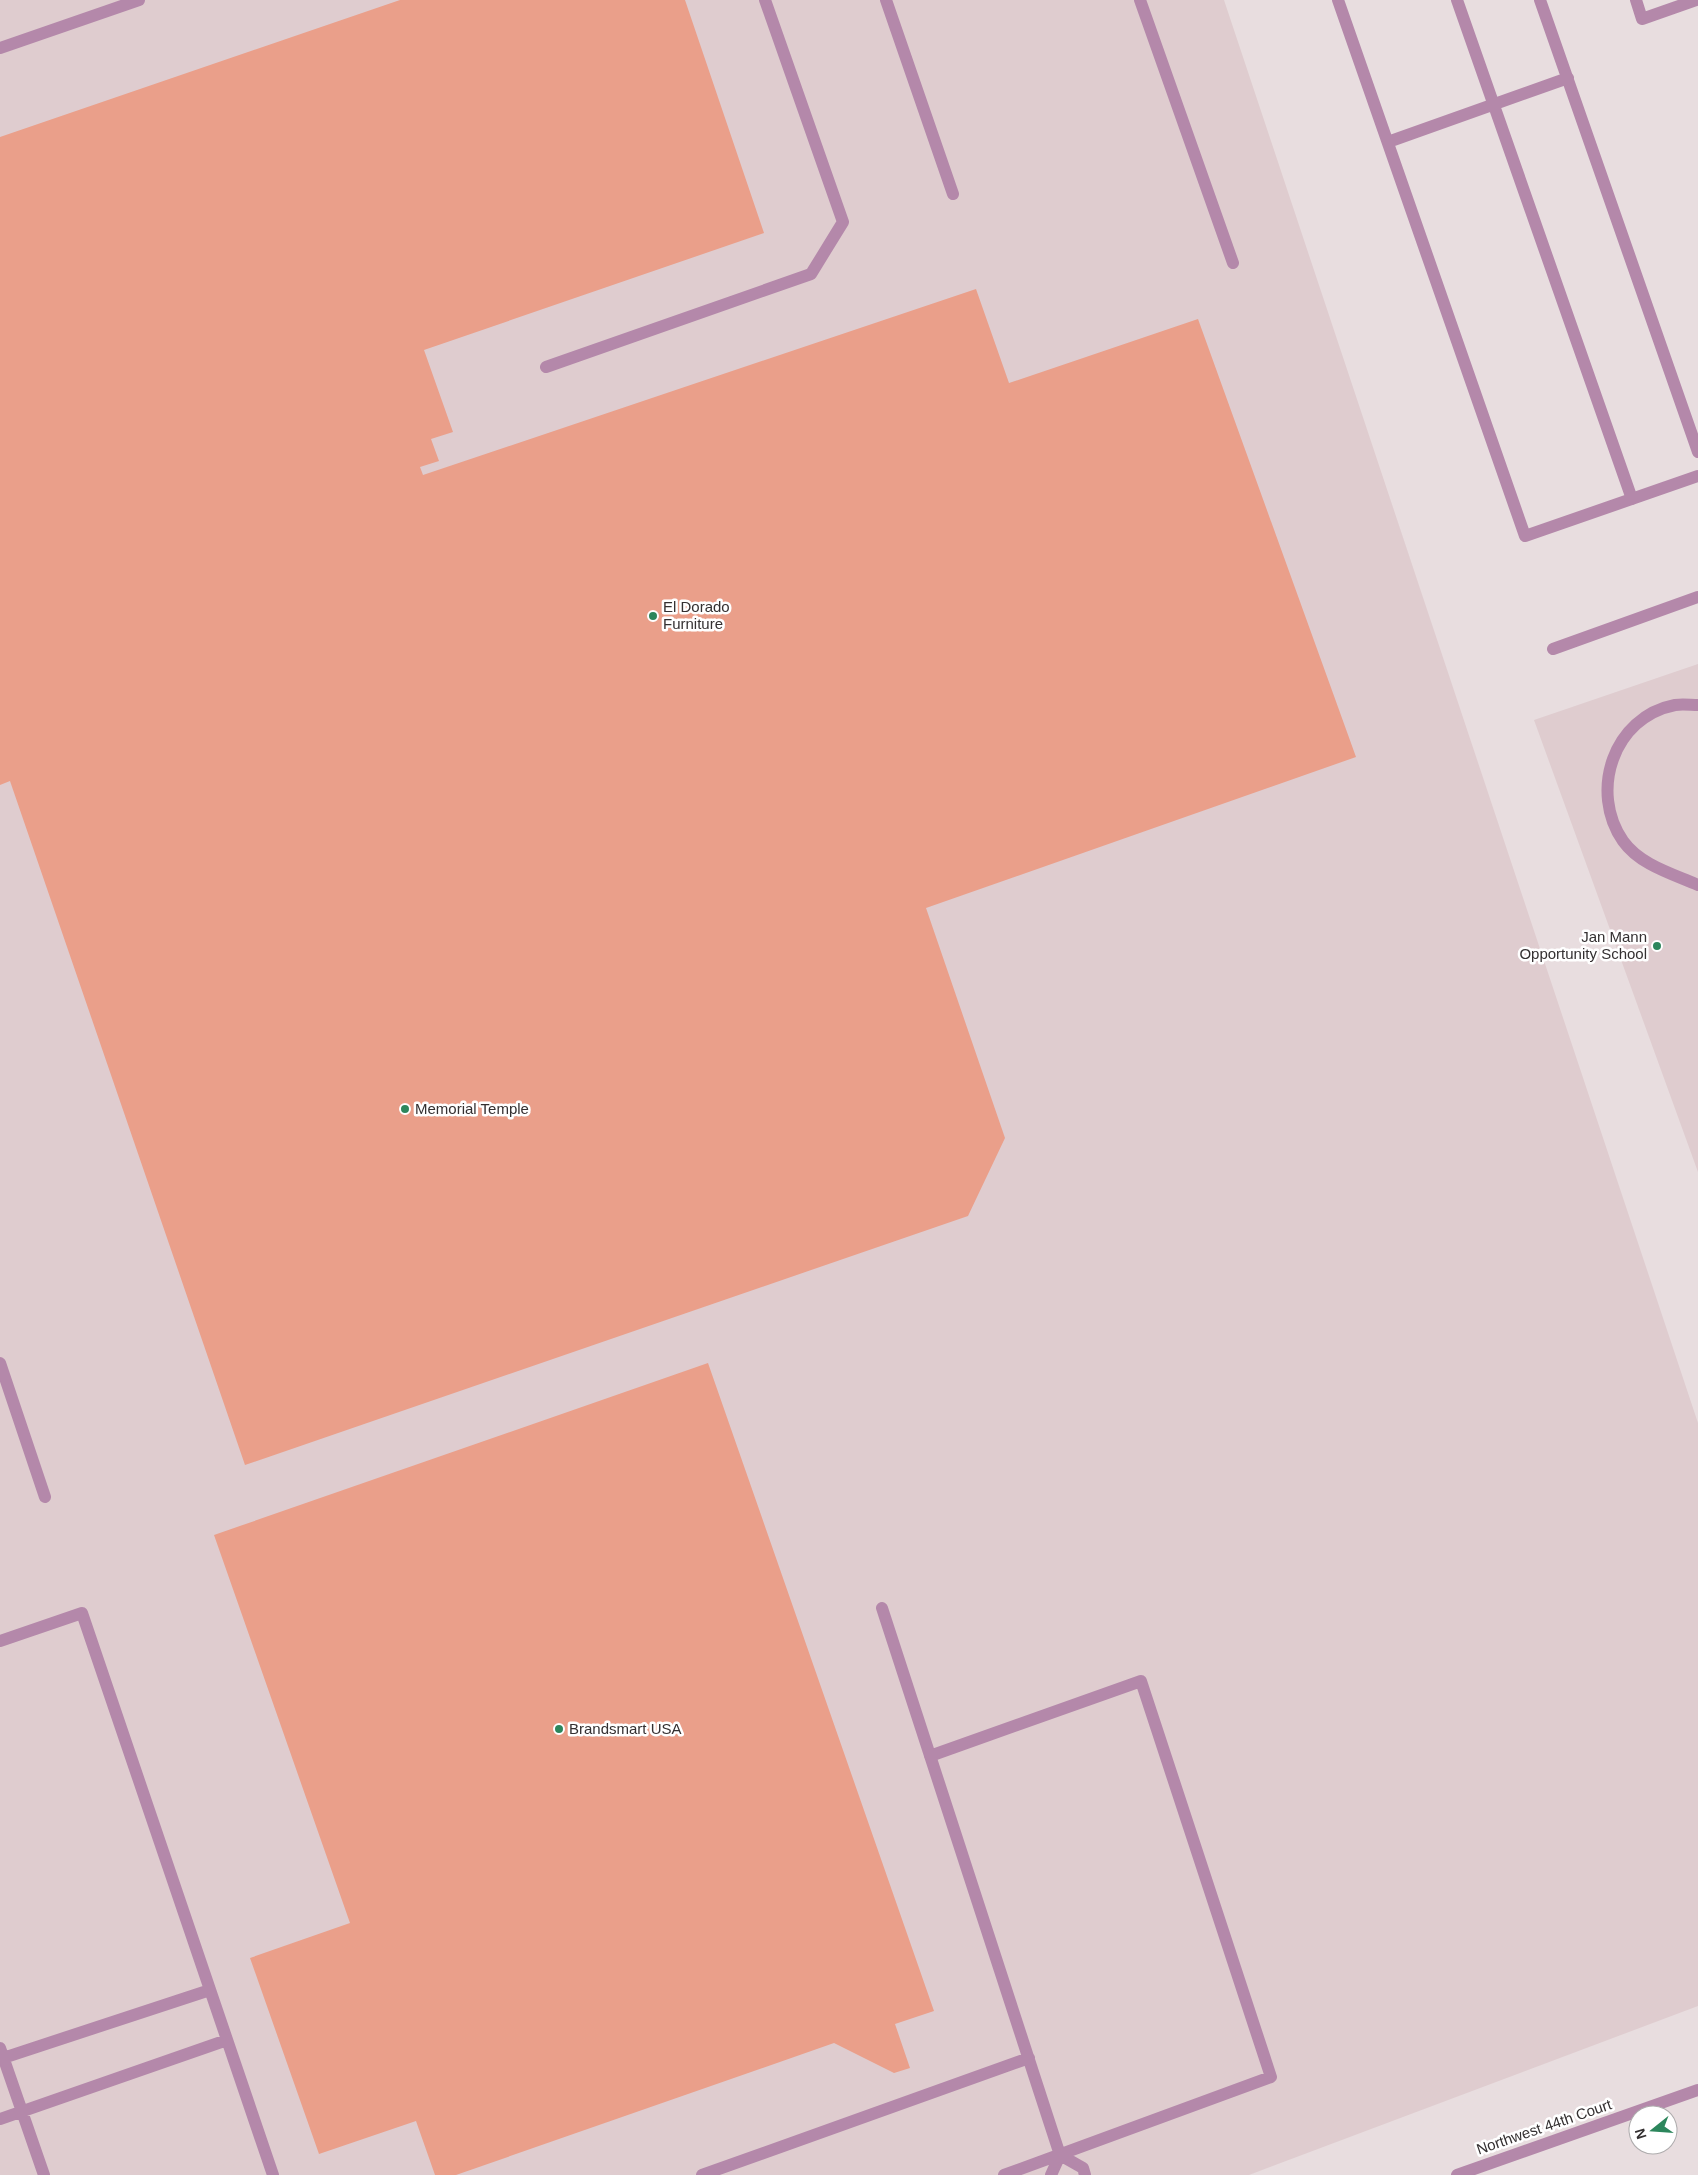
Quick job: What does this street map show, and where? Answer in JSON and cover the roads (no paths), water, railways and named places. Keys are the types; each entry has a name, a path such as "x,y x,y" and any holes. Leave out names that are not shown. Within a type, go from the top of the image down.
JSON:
{"street":[{"path":"0,48 139,0"},
{"path":"546,366 811,274 843,222 765,0"},
{"path":"886,0 953,194"},
{"path":"1140,0 1233,263"},
{"path":"1338,0 1525,536 1698,476"},
{"path":"1457,0 1632,499"},
{"path":"1540,0 1698,452"},
{"path":"1636,0 1642,18 1696,0"},
{"path":"1388,142 1568,78"},
{"path":"1553,649 1698,597"},
{"path":"1698,705 1675,705 1648,716 1626,734 1612,759 1606,788 1611,816 1624,842 1645,861 1698,886"},
{"path":"0,1363 45,1497"},
{"path":"882,1608 1060,2155 1082,2168 1085,2175"},
{"path":"0,1641 82,1613 273,2175"},
{"path":"930,1756 1141,1681 1271,2077 1004,2175"},
{"path":"44,2175 1,2055 210,1990"},
{"path":"0,2119 228,2040"},
{"path":"702,2175 1029,2058"},
{"name":"Northwest 44th Court","path":"1457,2175 1698,2090"},
{"path":"1051,2175 1060,2155"}],"place":[{"name":"El Dorado Furniture","path":"653,616"},
{"name":"Jan Mann Opportunity School","path":"1657,946"},
{"name":"Memorial Temple","path":"405,1109"},
{"name":"Brandsmart USA","path":"559,1729"}]}
